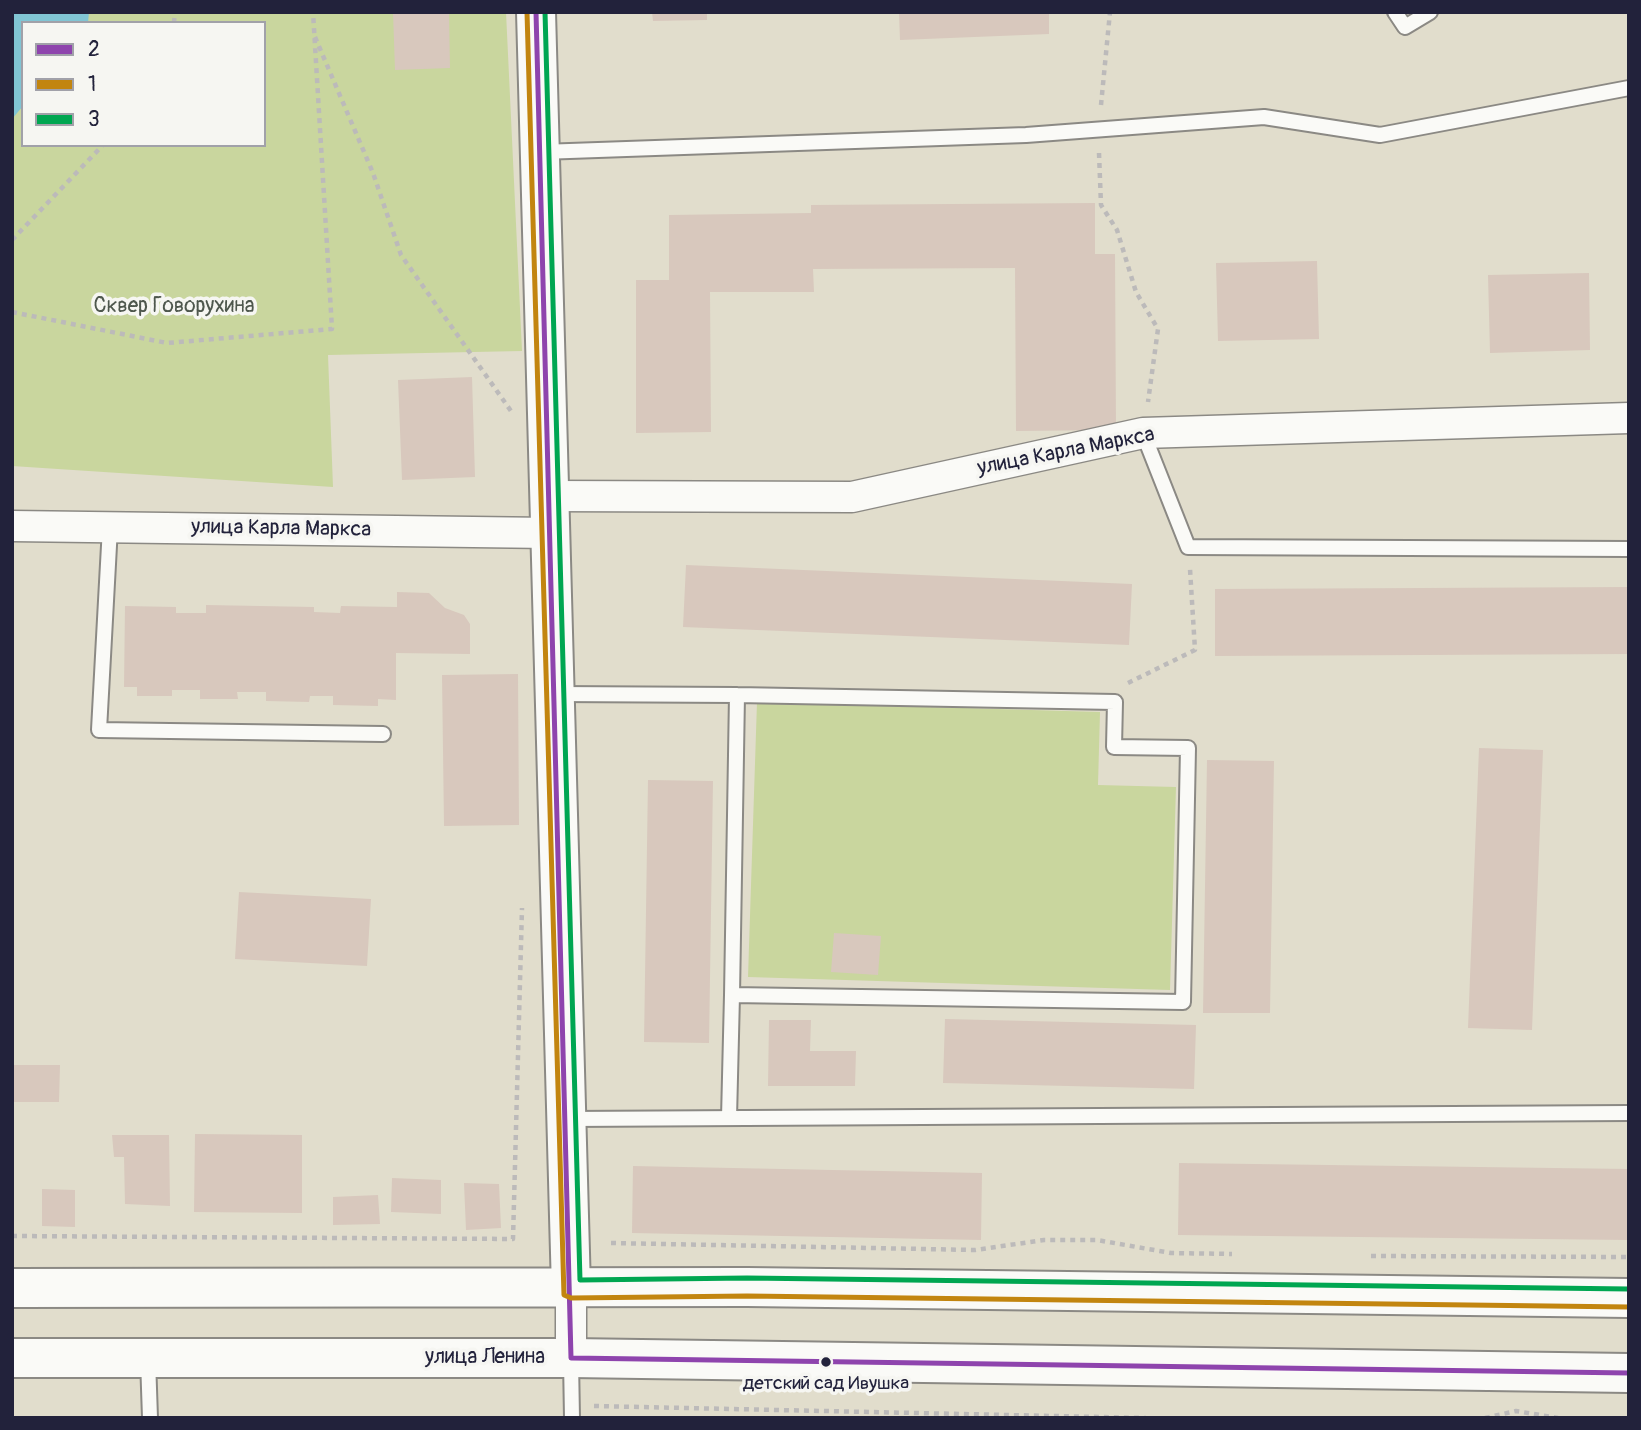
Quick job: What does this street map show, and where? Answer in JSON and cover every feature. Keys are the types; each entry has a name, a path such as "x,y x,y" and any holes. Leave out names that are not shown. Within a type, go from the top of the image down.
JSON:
{"main road":[{"path":"536,12 570,1289"},
{"path":"12,1287 747,1287 1629,1298"},
{"name":"улица Ленина","path":"12,1358 571,1358 1629,1373"}],"street":[{"name":"улица Карла Маркса","path":"12,526 110,527 549,514 852,497 1143,433 1629,418"},
{"path":"570,1289 571,1358"}],"lane":[{"path":"1395,12 1405,27 1430,12"},
{"path":"540,152 1026,135 1264,117 1380,135 1629,88"},
{"path":"1143,433 1188,547 1629,549"},
{"path":"110,527 99,730 383,734"},
{"path":"554,694 1115,702 1114,747 1188,748 1183,1002 732,995"},
{"path":"729,1118 737,695"},
{"path":"564,1119 1629,1113"},
{"path":"148,1358 150,1418"},
{"path":"571,1358 572,1412"}],"path":[{"path":"12,312 167,343 332,329 313,12"},
{"path":"1110,12 1099,130 1101,205 1116,230 1136,292 1158,329 1143,433"},
{"path":"314,33 373,173 401,255 513,414"},
{"path":"12,240 101,147"},
{"path":"1084,701 1195,650 1188,547"},
{"path":"12,1236 513,1239 522,906"},
{"path":"611,1243 975,1250 1044,1241 1097,1240 1171,1253 1236,1254"},
{"path":"1360,1256 1629,1257"},
{"path":"1485,1418 1516,1411 1558,1418"},
{"path":"572,1412 1146,1418"}],"green space":[{"name":"Сквер Говорухина","path":"12,12 506,12 522,351 328,355 333,487 12,466"},
{"path":"757,702 1100,712 1098,785 1176,787 1170,990 748,977"}],"water":[{"path":"12,12 89,12 88,21 21,21 21,108 12,119"}],"building":[{"path":"393,12 449,12 450,68 395,70"},
{"path":"652,12 707,12 707,20 653,21"},
{"path":"899,12 1049,12 1049,34 900,40"},
{"path":"1095,203 1095,254 1115,254 1116,430 1016,431 1015,268 813,269 814,292 710,292 711,432 636,433 636,280 669,280 669,215 811,213 811,205"},
{"path":"1317,261 1319,339 1218,341 1216,263"},
{"path":"1589,273 1590,350 1490,353 1488,275"},
{"path":"472,377 475,477 402,480 398,380"},
{"path":"686,565 1132,584 1129,645 683,627"},
{"path":"1629,587 1629,654 1215,656 1215,589"},
{"path":"397,592 429,593 445,608 464,615 470,624 470,654 396,653 396,700 378,699 378,706 333,705 333,696 310,696 309,702 266,701 266,692 237,692 238,699 200,699 200,690 172,690 172,696 137,696 137,687 124,687 125,606 176,607 176,613 206,613 206,605 314,607 314,612 340,613 341,606 397,607"},
{"path":"518,674 519,825 444,826 442,675"},
{"path":"1479,748 1543,750 1532,1030 1468,1028"},
{"path":"1207,760 1274,761 1270,1013 1203,1013"},
{"path":"648,780 713,781 709,1043 644,1042"},
{"path":"239,892 371,899 367,966 235,959"},
{"path":"834,933 881,936 878,975 831,972"},
{"path":"945,1019 1196,1025 1194,1089 943,1083"},
{"path":"769,1020 811,1020 810,1051 856,1051 855,1086 768,1086"},
{"path":"12,1065 60,1065 59,1102 12,1102"},
{"path":"195,1134 302,1135 302,1213 194,1212"},
{"path":"112,1135 169,1135 170,1206 125,1204 124,1157 114,1157"},
{"path":"1179,1163 1629,1169 1629,1240 1178,1235"},
{"path":"633,1166 982,1173 981,1240 632,1233"},
{"path":"392,1178 441,1180 441,1214 391,1212"},
{"path":"464,1183 499,1184 501,1228 466,1230"},
{"path":"42,1189 75,1190 75,1227 42,1226"},
{"path":"378,1195 380,1224 333,1225 333,1197"}],"transit line":[{"name":"1","path":"527,12 564,1295 571,1298 747,1296 1629,1307"},
{"name":"2","path":"536,12 571,1358 1629,1373"},
{"name":"3","path":"545,12 580,1280 747,1278 1629,1289"}],"place":[{"name":"детский сад Ивушка","path":"826,1362"}]}
